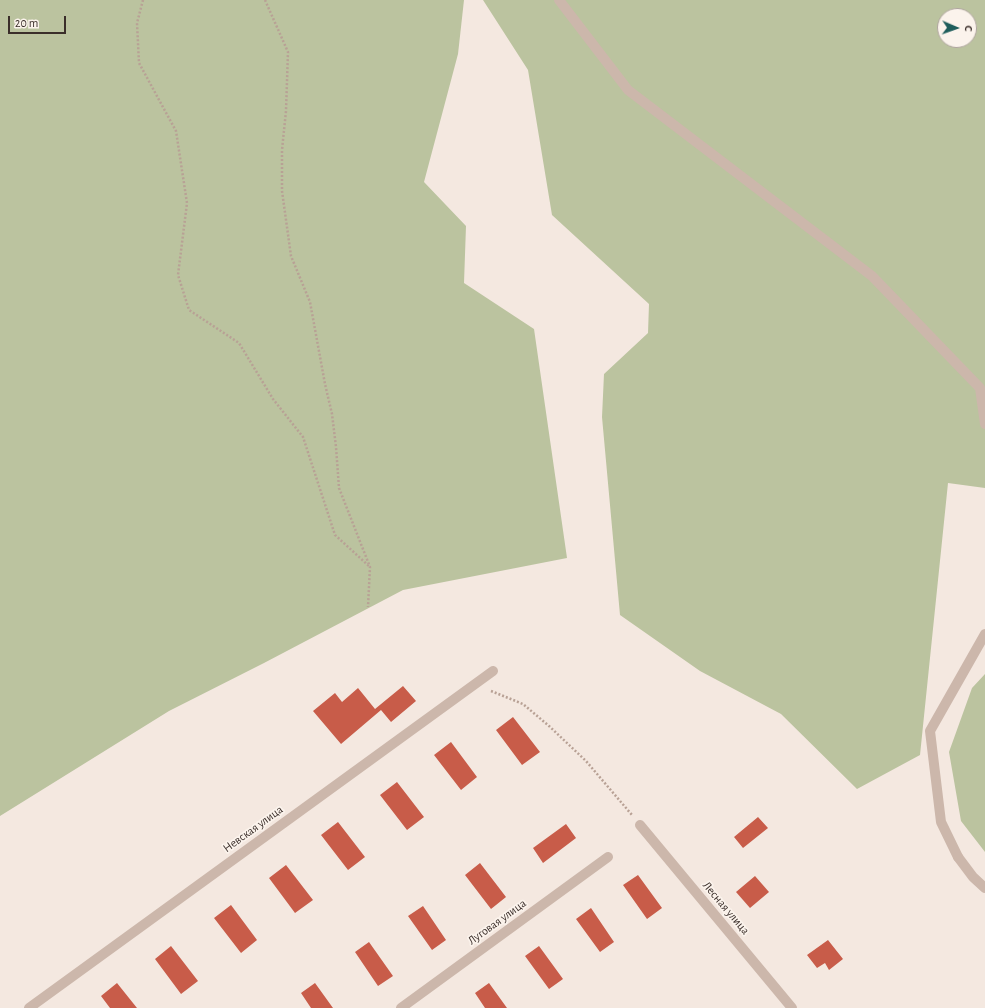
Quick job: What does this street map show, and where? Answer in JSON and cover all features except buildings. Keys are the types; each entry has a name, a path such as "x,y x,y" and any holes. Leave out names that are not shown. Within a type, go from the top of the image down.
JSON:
{"street":[{"path":"559,0 628,90 872,276 980,388 985,424"},
{"path":"985,634 930,731 941,822 958,856 973,877 985,888"},
{"name":"Невская улица","path":"29,1008 493,671"},
{"name":"Лесная улица","path":"640,825 792,1008"},
{"name":"Луговая улица","path":"401,1008 608,857"}],"path":[{"path":"143,0 137,23 139,64 176,131 187,203 178,276 189,310 239,343 273,399 303,437 335,535 370,567"},
{"path":"265,0 288,52 286,111 282,150 282,191 291,256 310,302 332,414 339,488 370,567 368,607"},
{"path":"471,687 496,693 523,704 586,761 640,825"}],"green space":[{"path":"0,0 464,0 458,54 424,182 466,226 464,283 534,329 567,558 403,590 169,711 0,816"},
{"path":"483,0 985,0 985,488 948,483 920,755 857,789 781,714 700,671 620,615 602,417 604,374 648,333 649,304 552,215 528,70"},
{"path":"985,674 985,852 961,821 949,752 972,688"}]}
